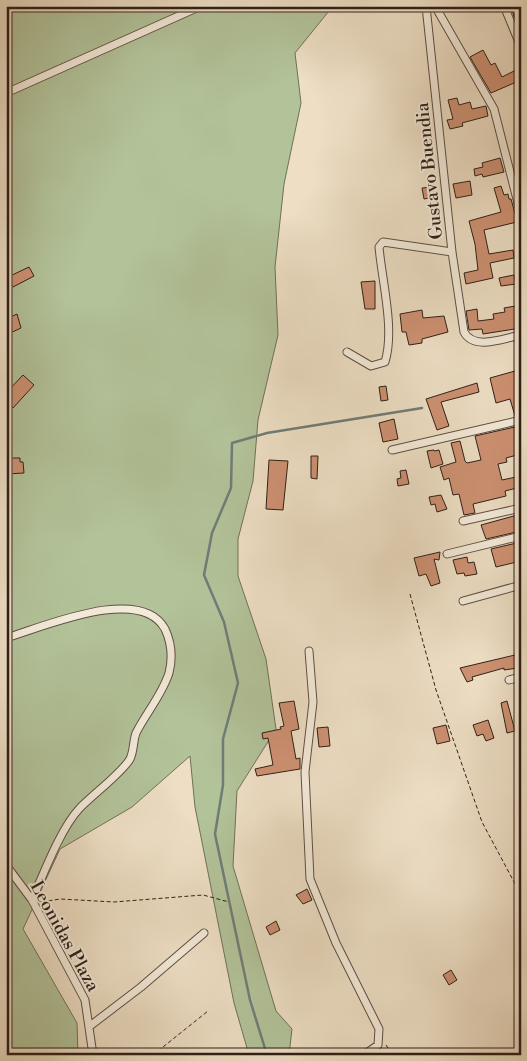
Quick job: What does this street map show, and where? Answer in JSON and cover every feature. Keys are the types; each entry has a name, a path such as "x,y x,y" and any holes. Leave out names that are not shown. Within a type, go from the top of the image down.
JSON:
{"street":[{"path":"6,93 201,6"},
{"name":"Gustavo Buendia","path":"426,6 452,252 464,332 469,340 479,343 521,335"},
{"path":"435,6 494,109 521,215"},
{"path":"504,6 521,47"},
{"path":"347,352 370,366 386,362 390,333 379,247 383,242 452,252"},
{"path":"392,450 521,420"},
{"path":"464,521 521,508"},
{"path":"447,554 521,536"},
{"path":"463,601 521,585"},
{"path":"6,638 104,610 140,610 152,614 161,622 172,652 168,674 156,701 135,735 130,759 78,810 64,832 33,902"},
{"path":"309,651 313,702 306,772 310,879 336,943 379,1028 380,1039 378,1045 364,1055"},
{"path":"509,680 521,677"},
{"name":"Leonidas Plaza","path":"6,865 33,902 85,1000 90,1026 92,1055"},
{"path":"90,1026 141,987 204,933"}],"path":[{"path":"410,594 436,690 482,822 521,895"},
{"path":"33,902 60,899 114,902 203,896 229,902"},
{"path":"153,1055 208,1011"},
{"path":"380,1039 392,1055"}],"green space":[{"path":"6,6 333,6 295,53 301,103 284,184 275,267 278,335 258,420 253,481 238,539 238,576 266,659 276,729 237,791 233,866 276,1011 292,1029 289,1055 249,1055 234,1003 195,807 190,756 132,807 60,849 23,929 77,1023 78,1055 6,1055"}],"building":[{"path":"510,6 521,6 521,33"},
{"path":"483,50 491,65 495,63 502,77 518,69 521,80 491,93 470,57"},
{"path":"457,98 459,105 470,102 472,109 486,106 488,116 462,123 463,126 450,129 447,120 453,119 448,100"},
{"path":"500,158 504,172 483,177 482,174 475,176 474,169 483,167 482,163"},
{"path":"470,181 472,195 456,198 453,184"},
{"path":"501,186 504,195 508,194 509,199 511,199 516,217 521,221 484,230 489,254 513,250 514,258 490,263 493,278 466,284 464,273 478,270 475,244 469,221 501,212 494,188"},
{"path":"433,187 434,197 424,199 422,188"},
{"path":"29,267 34,276 13,287 8,277"},
{"path":"514,275 516,284 501,286 499,278"},
{"path":"375,281 375,309 365,309 361,282"},
{"path":"521,305 521,328 483,334 482,329 469,330 466,311 477,309 478,321 494,319 493,314 505,312 504,308"},
{"path":"422,310 423,318 444,316 448,332 422,339 422,343 409,345 406,332 402,332 400,314"},
{"path":"17,314 21,328 6,335 6,319"},
{"path":"515,371 521,391 521,415 515,416 510,399 496,403 490,378"},
{"path":"23,375 34,385 13,408 6,402 6,393"},
{"path":"477,383 479,392 441,402 449,426 437,430 426,399"},
{"path":"386,386 388,400 381,401 379,387"},
{"path":"394,419 398,439 383,442 379,423"},
{"path":"515,427 521,454 506,458 507,462 498,464 502,480 521,476 521,487 505,491 506,496 473,504 475,513 464,515 459,494 453,495 449,478 444,480 440,467 456,462 451,443 460,441 467,463 481,460 475,436"},
{"path":"439,450 443,464 431,468 427,451"},
{"path":"311,456 318,456 317,479 311,478"},
{"path":"6,458 20,458 20,462 23,462 24,473 6,474"},
{"path":"269,460 288,461 283,510 266,509"},
{"path":"406,470 409,484 398,486 397,479 401,478 400,471"},
{"path":"441,495 447,509 437,512 435,504 431,505 429,497"},
{"path":"521,514 521,531 486,539 481,525"},
{"path":"521,542 521,561 496,567 491,549"},
{"path":"440,552 439,560 434,559 440,583 431,586 426,574 419,576 414,558"},
{"path":"467,557 468,563 474,562 477,574 465,576 464,573 457,574 453,560"},
{"path":"515,655 518,668 504,670 504,668 472,677 473,680 467,682 460,668"},
{"path":"294,701 299,729 291,731 296,759 300,758 300,769 257,776 255,769 273,765 268,738 263,739 262,733 281,729 280,727 284,726 279,703"},
{"path":"507,701 515,731 507,733 501,703"},
{"path":"488,720 494,738 486,741 483,734 477,736 473,725"},
{"path":"446,725 450,741 437,744 433,728"},
{"path":"328,727 330,746 319,747 317,728"},
{"path":"307,889 312,900 303,904 296,895"},
{"path":"276,921 280,930 270,935 266,927"},
{"path":"451,970 457,980 449,985 443,975"}],"waterway":[{"path":"267,1055 250,1000 215,834 223,785 223,739 238,683 224,622 204,575 212,533 231,488 232,443 267,433 422,408"}]}
